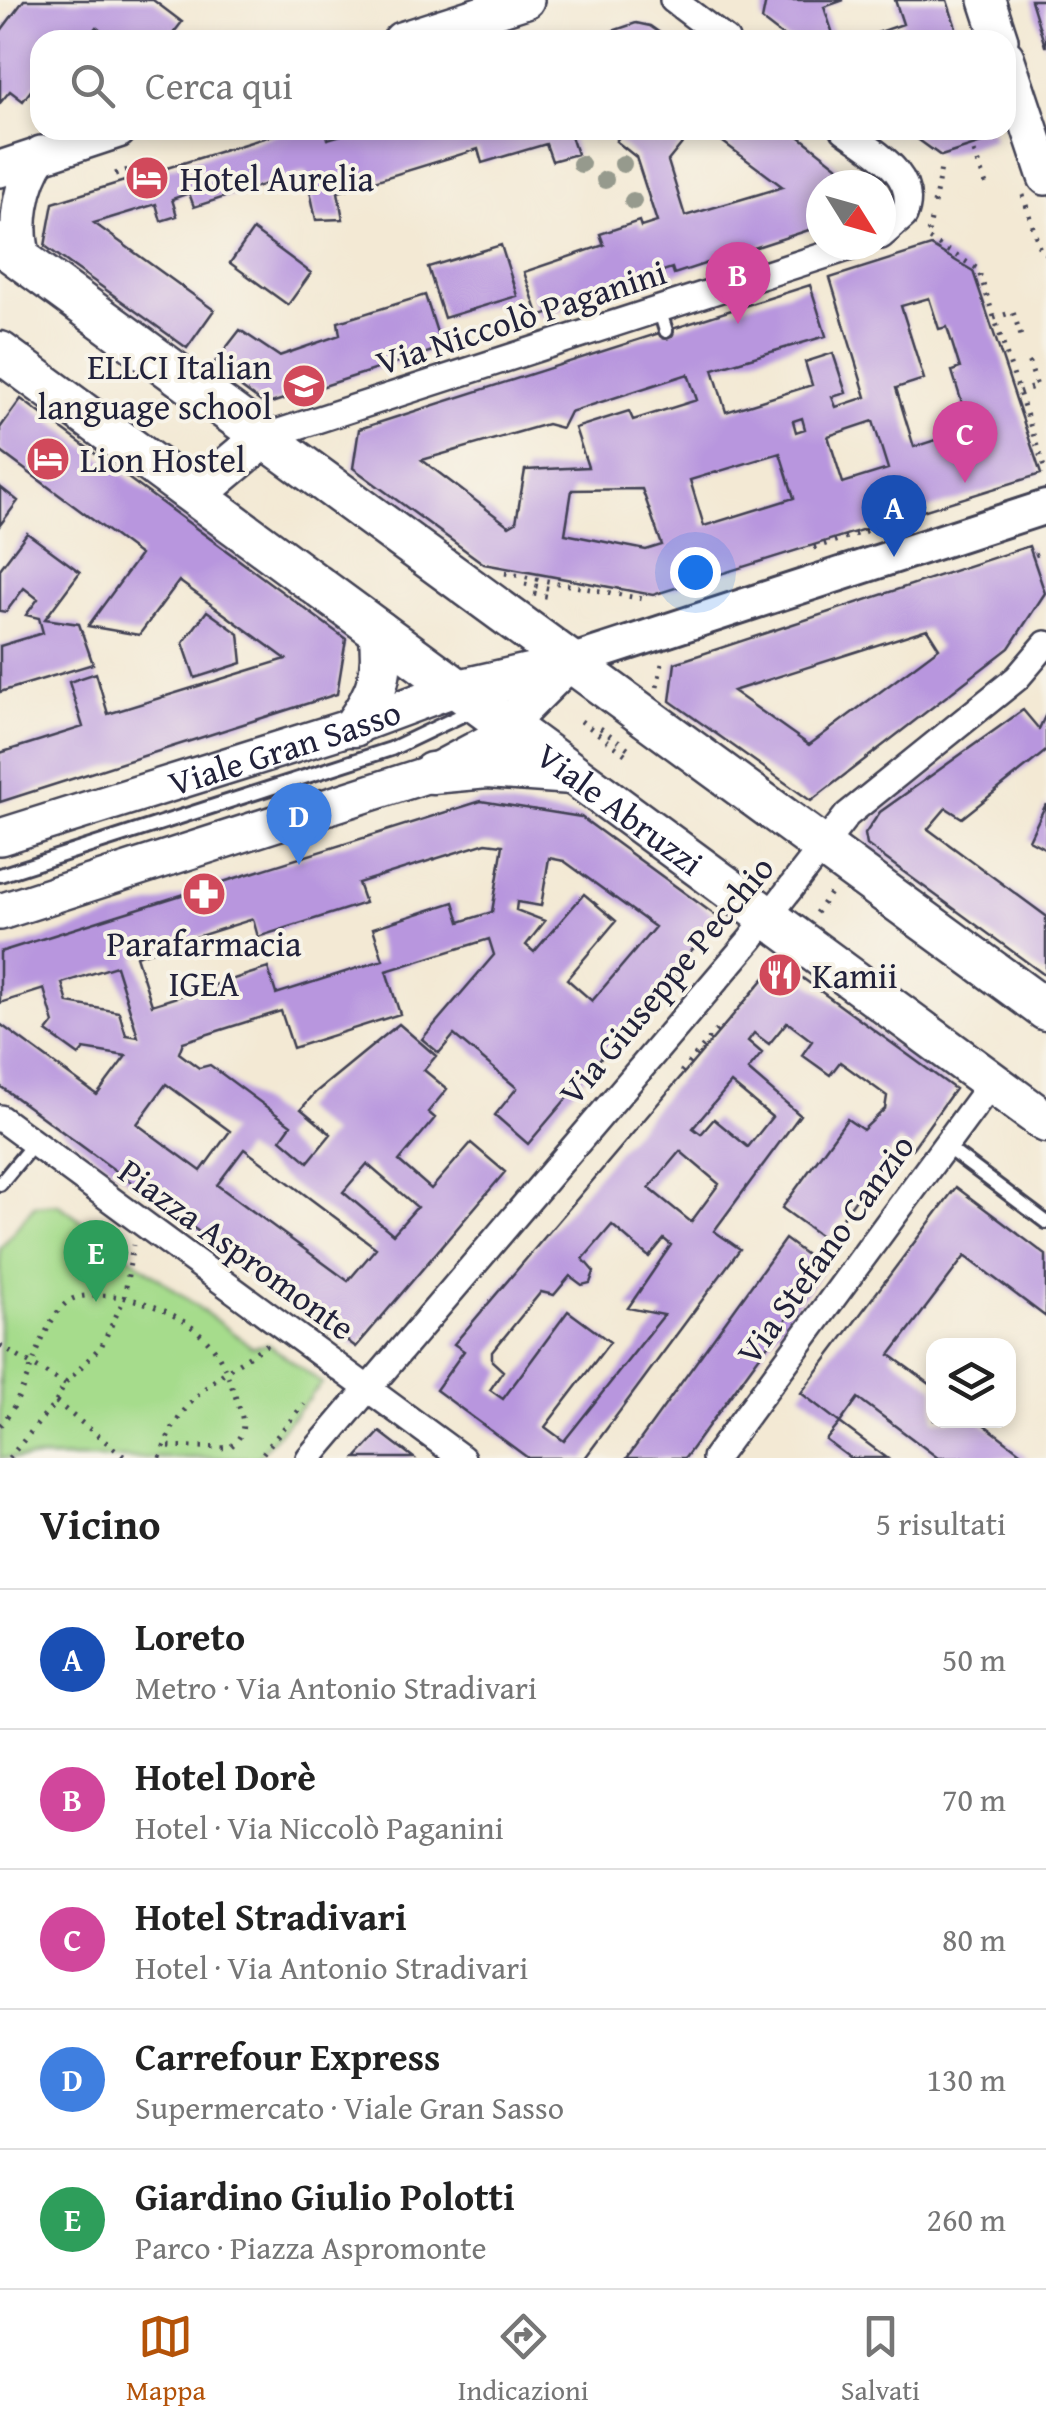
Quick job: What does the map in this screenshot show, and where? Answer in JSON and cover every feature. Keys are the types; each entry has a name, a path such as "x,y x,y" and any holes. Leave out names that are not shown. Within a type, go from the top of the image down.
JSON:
{"main road":[{"path":"427,30 491,6 526,0"},
{"path":"987,0 997,30"},
{"path":"1016,87 1046,177"},
{"path":"0,168 86,140"},
{"path":"42,154 32,166 12,253 1046,1010"},
{"name":"Viale Abruzzi","path":"5,365 195,496 1046,1122"},
{"path":"195,496 264,437"},
{"path":"354,726 380,686 384,668 379,630"},
{"name":"Viale Gran Sasso","path":"0,836 354,726 482,707 570,662"},
{"name":"Viale Gran Sasso","path":"482,707 570,662"},
{"name":"Viale Gran Sasso","path":"0,912 432,773 490,742 482,707"},
{"path":"432,773 486,768 574,774"}],"street":[{"path":"673,0 713,30"},
{"path":"856,140 892,170"},
{"path":"896,173 902,178 908,207 896,222"},
{"name":"Via Niccolò Paganini","path":"264,437 663,320 818,260"},
{"path":"570,662 1046,507"},
{"name":"Via Giuseppe Pecchio","path":"368,1389 768,918 820,845 872,791 1017,678 1046,644"},
{"name":"Via Stefano Canzio","path":"715,1458 992,1082"},
{"name":"Piazza Aspromonte","path":"0,1118 368,1389 308,1458"},
{"path":"368,1389 462,1458"}],"lane":[{"name":"Viale Gran Sasso","path":"0,875 391,749 482,707"},
{"path":"0,1184 34,1143"},
{"path":"944,1146 1046,1222"}],"path":[{"path":"974,152 988,190"},
{"path":"115,174 157,161"},
{"path":"942,163 927,238 978,269 1046,472"},
{"path":"994,318 1013,312 1023,342"},
{"path":"1019,392 1037,386 1028,360"},
{"path":"814,548 878,528"},
{"path":"1035,554 1046,552"},
{"path":"500,572 648,600"},
{"path":"524,584 552,593 526,593"},
{"path":"657,690 662,666"},
{"path":"581,721 624,754 628,749 599,726"},
{"path":"813,917 838,883"},
{"path":"647,1009 692,956"},
{"path":"682,1072 719,1028"},
{"path":"9,1458 56,1402 64,1384 102,1345 124,1299 133,1242"},
{"path":"0,1426 22,1397 53,1318 70,1300 124,1299 191,1326 212,1345 226,1370 244,1421 238,1442 222,1450 164,1446"},
{"path":"160,1458 192,1399 226,1370 271,1344"},
{"path":"0,1346 64,1384"},
{"path":"56,1402 126,1458"},
{"path":"263,1453 304,1404"}],"green space":[{"path":"58,1204 252,1347 268,1344 322,1383 257,1458 0,1458 0,1249 34,1206"}],"building":[{"path":"24,0 153,0 182,22 176,30 30,30 30,92 23,101 10,91 0,103 0,32"},
{"path":"766,0 844,0 824,7 832,30 775,30 762,20"},
{"path":"895,0 947,0 957,30 886,30 903,24"},
{"path":"1031,0 1046,0 1046,46 1045,46"},
{"path":"636,23 656,30 615,30"},
{"path":"258,140 572,140 577,154 552,161 546,144 482,163 478,149 338,192 343,219 316,220 306,171 194,207 189,193 172,199 177,216 161,221 156,204 94,223 214,310 187,348 45,246 53,203"},
{"path":"617,140 685,140 668,161 685,216 783,187 720,140 804,140 842,170 806,170 806,231 674,274 672,268 602,290 604,296 539,317 524,272 604,245 600,234 639,221 641,227 657,222 636,157"},
{"path":"919,140 991,140 941,156"},
{"path":"253,230 311,273 288,305 230,263"},
{"path":"501,245 517,296 444,318 428,267"},
{"path":"931,246 973,271 1041,474 653,595 484,564 353,468 359,429 810,285 826,336 713,369 726,412 812,385 805,362 833,353 846,393 832,397 836,407 866,397 830,278","holes":["929,298 939,329 947,327 960,368 952,371 970,429 914,447 896,388 924,379 901,306","688,374 697,400 633,420 629,411 575,428 588,467 525,470 516,522 509,526 422,460 547,424 562,428 570,412","802,418 805,429 796,432 793,421","873,421 888,469 843,483 828,436","780,453 794,498 704,526 690,480","642,489 662,545 646,550 565,534 572,490"]},
{"path":"425,295 442,348 265,405 212,366 240,330 279,356 340,335 338,322"},
{"path":"21,399 346,639 337,694 0,802 0,753 83,727 69,682 96,673 108,714 286,659 179,581 139,635 88,626 140,555 0,451 0,428"},
{"path":"0,487 18,501 0,525"},
{"path":"27,533 80,572 45,619 79,624 93,664 0,692 0,646 43,633 39,618 26,615 38,599 24,588 6,612 0,611 0,569"},
{"path":"1029,546 1045,593 1009,648 811,801 670,701 675,663","holes":["927,629 939,648 809,745 733,691"]},
{"path":"207,611 239,634 242,663 195,678 183,643"},
{"path":"1023,710 1039,729 1046,714 1046,751 962,818 946,808 928,829 1046,916 1046,976 867,845 865,834 880,812"},
{"path":"481,801 581,817 719,918 528,1144 495,1115 517,1088 454,1035 439,1053 422,1039 494,955 489,939 386,971 400,1014 293,1048 281,1011 183,1042 179,1053 199,1068 210,1065 291,1125 281,1139 308,1162 331,1134 301,1109 316,1092 399,1024 436,1056 424,1070 447,1089 428,1112 435,1118 399,1161 431,1189 471,1143 505,1172 356,1347 0,1086 0,1024 97,1095 126,1056 84,1049 79,1055 47,1032 54,1023 44,989 0,1003 0,952","holes":["486,843 503,845 492,912 460,922 454,902 373,928 383,960 276,994 268,968 152,1005 136,956 253,919 258,937 365,903 358,883","549,858 564,861 655,927 592,1001 567,979 616,921 584,894 534,952 526,945 545,921 516,910 517,902 541,906","116,966 138,1037 126,1035 119,1012 68,1003 62,983","166,1084 230,1131 201,1171 137,1124","244,1149 376,1248 348,1281 217,1185","367,1164 417,1207 393,1234 343,1192"]},
{"path":"1046,804 1046,849 1029,840"},
{"path":"779,961 955,1089 912,1149 899,1140 826,1240 782,1208 847,1119 863,1130 885,1109 887,1096 840,1062 830,1075 802,1055 812,1041 787,1022 769,1044 754,1033 748,1041 762,1053 748,1070 800,1115 714,1231 740,1249 585,1458 528,1458 436,1390 464,1351 454,1344","holes":["731,1083 772,1117 748,1147 714,1119 701,1134 693,1128","680,1151 719,1184 691,1222 649,1188","612,1225 649,1257 664,1239 671,1245 628,1308 664,1315 564,1441 545,1427 610,1342 568,1311 503,1399 490,1390 503,1371 492,1361 492,1352 541,1292 554,1295 570,1276 582,1285 590,1283 594,1272 583,1259"]},
{"path":"956,1187 1046,1255 1046,1317 965,1256 890,1355 926,1381 926,1428 989,1428 1028,1458 938,1458 858,1398 840,1423 801,1393"},
{"path":"785,1239 824,1268 685,1458 627,1458"},
{"path":"840,1423 887,1458 850,1458 826,1440"},
{"path":"380,1432 414,1458 356,1458"}],"place":[{"name":"Hotel Aurelia","path":"147,178"},
{"name":"Hotel Dorè","path":"738,324"},
{"name":"ELLCI Italian language school","path":"304,386"},
{"name":"Lion Hostel","path":"48,459"},
{"name":"Hotel Stradivari","path":"965,483"},
{"name":"Loreto","path":"894,557"},
{"name":"Carrefour Express","path":"299,865"},
{"name":"Parafarmacia IGEA","path":"204,894"},
{"name":"Kamii","path":"780,975"},
{"name":"Giardino Giulio Polotti","path":"96,1302"}]}
